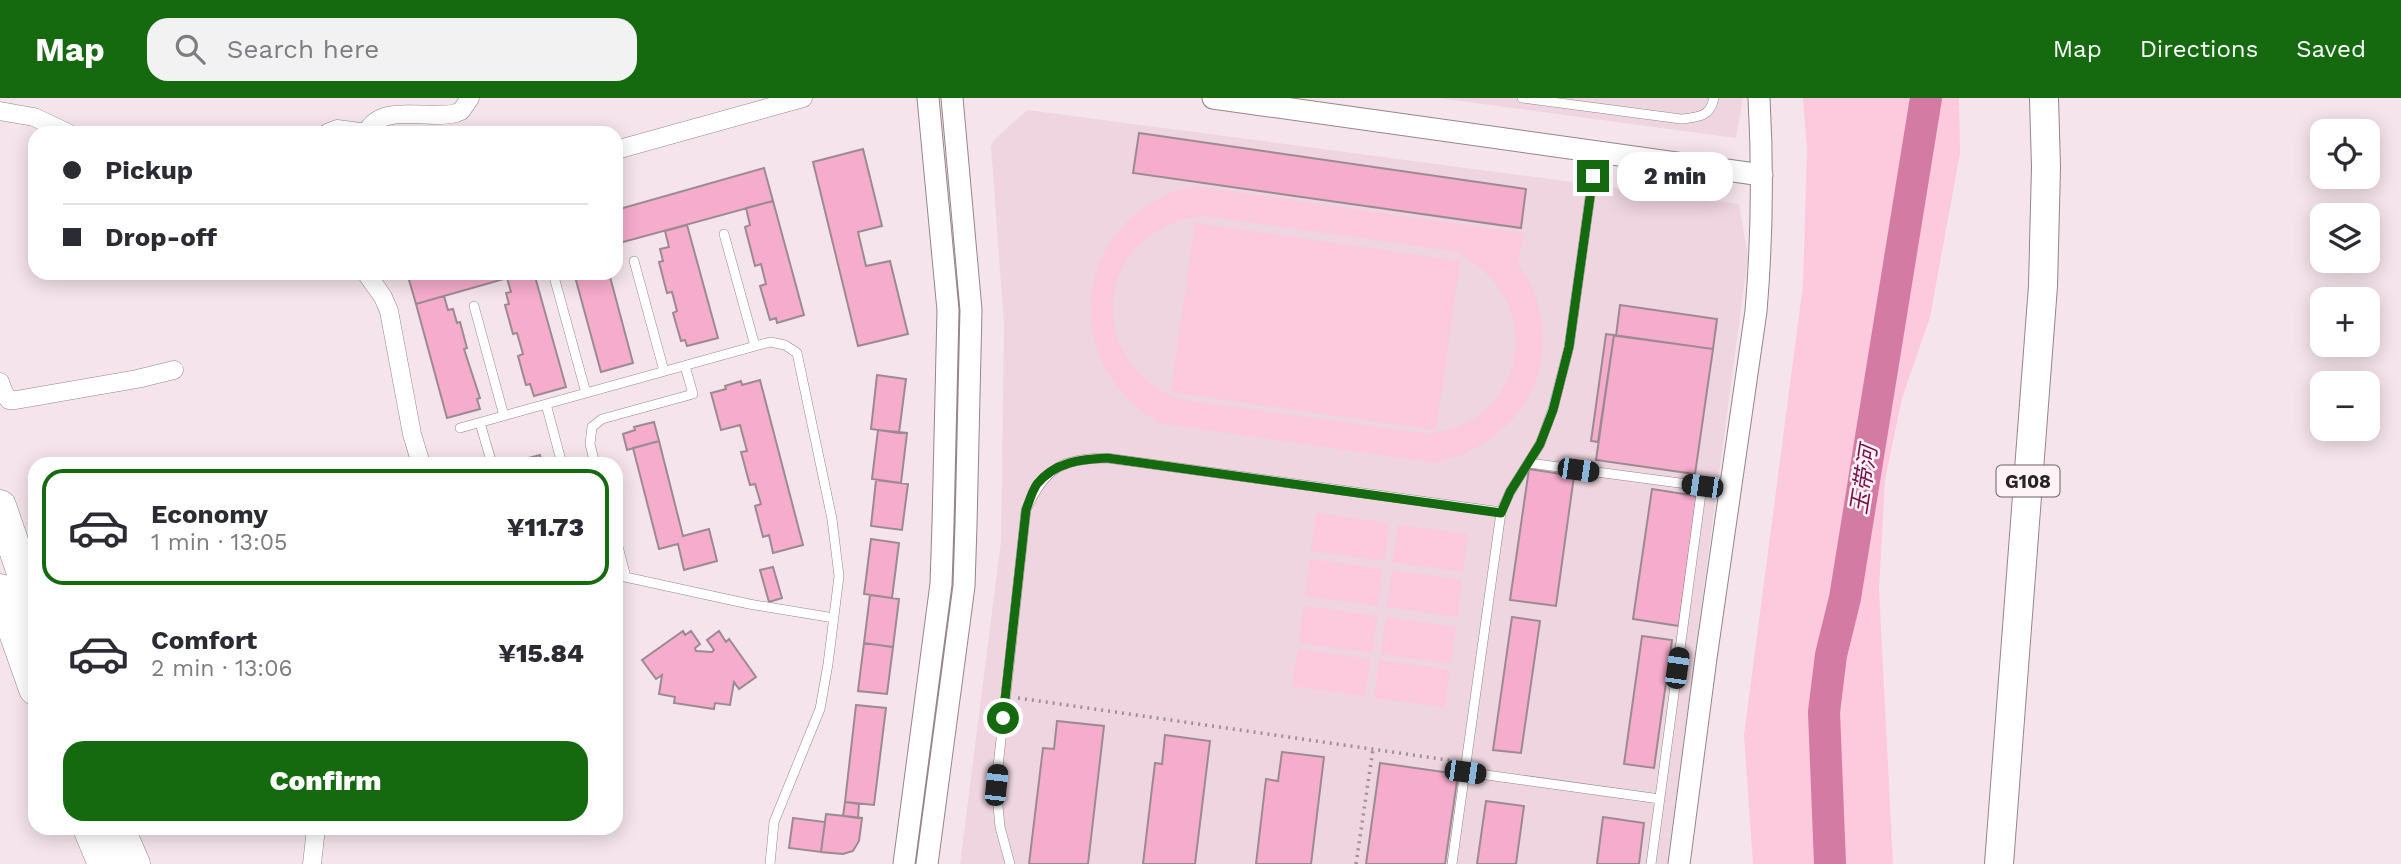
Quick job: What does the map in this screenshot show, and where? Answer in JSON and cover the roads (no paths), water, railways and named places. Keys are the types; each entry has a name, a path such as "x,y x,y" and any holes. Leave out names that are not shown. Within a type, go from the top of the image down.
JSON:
{"highway":[{"name":"G108","path":"1999,864 2043,286 2046,180 2044,98"},
{"path":"0,506 28,588"},
{"path":"0,590 28,669"},
{"path":"92,835 104,864"},
{"path":"121,835 134,864"}],"street":[{"path":"373,126 389,116 456,113 461,111 470,98"},
{"path":"623,148 803,98"},
{"path":"904,864 940,584 944,511 948,310 928,98"},
{"path":"927,864 964,586 967,525 971,310 952,98"},
{"path":"1213,98 1762,175"},
{"path":"1679,864 1756,311 1761,260 1759,98"},
{"path":"0,111 34,117 53,126"},
{"path":"371,280 389,311 412,434 419,457"},
{"path":"0,382 9,400 16,400 174,370"},
{"path":"312,864 315,835"}],"lane":[{"path":"1522,98 1681,119 1702,117 1712,108 1714,98"},
{"path":"1452,864 1501,513 1510,492 1540,444 1553,410 1569,347 1597,152"},
{"path":"724,234 755,346"},
{"path":"634,261 664,371"},
{"path":"555,280 586,393"},
{"path":"474,306 504,416"},
{"path":"460,428 770,342 797,353 832,519 838,561 834,618 820,709 774,822 770,864"},
{"path":"594,457 590,444 592,427 602,419 693,394 685,366"},
{"path":"546,404 560,457"},
{"path":"480,423 490,457"},
{"path":"1010,864 1000,827 996,785 1026,510 1037,485 1053,470 1078,459 1107,458 1501,513"},
{"path":"1529,463 1702,486 1651,864"},
{"path":"623,566 626,577"},
{"path":"623,576 748,604 834,618"},
{"path":"1466,767 1660,799"}],"waterway":[{"name":"玉带河","path":"1830,864 1824,712 1831,655 1845,598 1926,98"}]}
